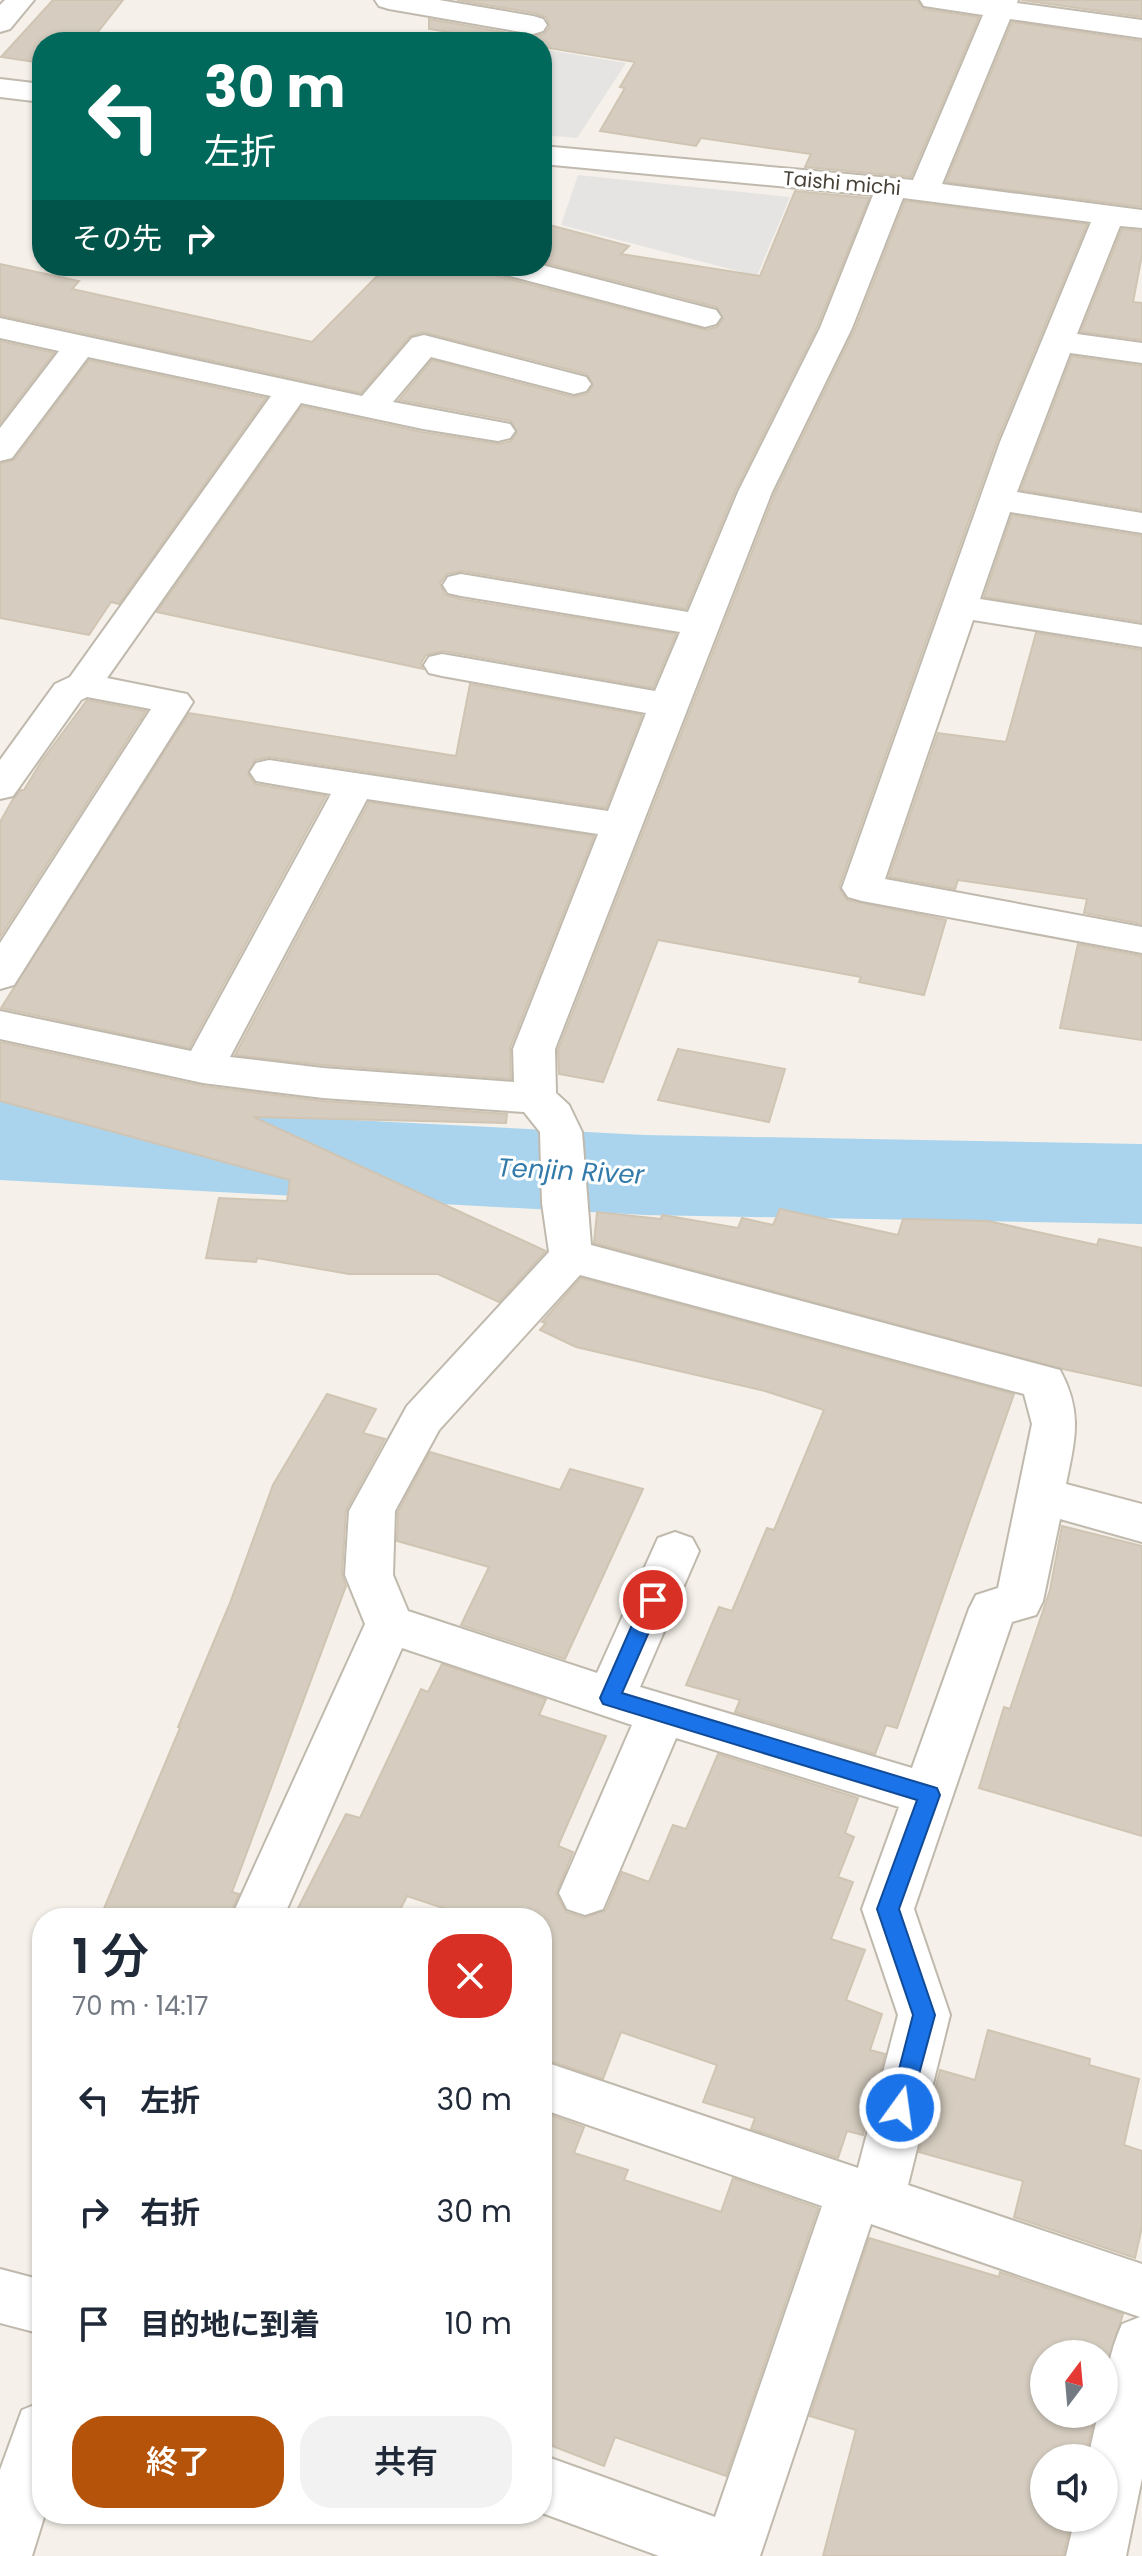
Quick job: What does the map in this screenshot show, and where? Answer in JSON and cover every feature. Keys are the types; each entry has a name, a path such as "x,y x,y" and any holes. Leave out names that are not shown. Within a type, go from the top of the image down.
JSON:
{"street":[{"path":"0,23 20,0"},
{"path":"389,0 533,25"},
{"path":"934,0 1003,5 1142,29"},
{"path":"535,1098 534,1049 620,825 755,492 1003,5"},
{"path":"0,88 32,92"},
{"name":"Taishi michi","path":"552,156 908,189 1126,217"},
{"path":"1126,217 1058,341 997,499 862,888 1142,940"},
{"path":"547,276 705,317"},
{"path":"0,328 370,408 498,431"},
{"path":"370,408 428,339 574,384"},
{"path":"1058,341 1142,353"},
{"path":"0,451 80,345"},
{"path":"0,787 68,692 83,685 292,391"},
{"path":"997,499 1142,523"},
{"path":"461,585 703,625"},
{"path":"959,607 1142,636"},
{"path":"442,665 668,705"},
{"path":"0,975 174,702 83,685"},
{"path":"269,772 620,825"},
{"path":"203,1068 355,785"},
{"path":"0,1025 203,1068 323,1083 535,1098 554,1116 561,1132 564,1203 571,1256 423,1418 372,1511 369,1575 389,1624 261,1908"},
{"path":"552,2488 732,2553 865,2197 924,2015 888,1909 993,1609 1019,1601 1055,1424 1044,1382 571,1256"},
{"path":"1041,1496 1142,1523"},
{"path":"610,1698 675,1551"},
{"path":"389,1624 610,1698 930,1795"},
{"path":"585,1893 662,1713"},
{"path":"552,2088 1142,2291"},
{"path":"0,2296 32,2304"},
{"path":"1096,2556 1142,2343"},
{"path":"2,2556 32,2462"}],"shaded area":[{"path":"552,51 626,63 577,138 552,136"},
{"path":"578,175 790,197 757,276 561,225"}],"building":[{"path":"53,0 123,0 98,32 32,32 32,62 1,57"},
{"path":"457,0 917,0 924,9 979,17 911,177 805,167 811,154 701,138 696,146 600,131 625,88 620,87 635,62 552,49 552,32 546,32 550,27 546,17"},
{"path":"1021,0 1142,0 1142,17"},
{"path":"429,19 503,32 429,29"},
{"path":"1012,22 1142,41 1142,207 946,182"},
{"path":"795,191 869,198 817,327 735,491 686,609 462,571 447,574 440,583 445,595 460,599 676,634 653,688 443,651 426,655 421,663 423,669 157,612 302,406 422,432 499,444 511,441 517,433 511,421 399,400 432,360 573,397 587,394 593,386 587,374 423,332 410,336 361,393 0,315 0,264 32,271 32,276 56,276 79,281 72,289 312,342 377,276 497,276 706,330 717,327 723,319 717,307 552,265 552,226 629,246 621,254 760,276"},
{"path":"905,201 1087,224 997,441 839,887 847,900 946,920 924,995 859,982 861,977 658,940 603,1082 559,1074 558,1050 775,493 855,329"},
{"path":"1122,229 1142,231 1142,255 1133,302 1142,303 1142,340 1081,332"},
{"path":"0,341 54,353 0,423"},
{"path":"1072,356 1142,366 1142,510 1021,490"},
{"path":"89,360 266,398 119,604 111,602 89,635 0,618 0,464 14,460"},
{"path":"1012,515 1142,536 1142,622 984,597"},
{"path":"1036,633 1142,650 1142,924 1084,913 1087,899 958,880 955,889 889,877 938,733 1006,742"},
{"path":"470,684 642,715 606,808 269,757 255,760 248,774 255,784 326,796 189,1048 1,1008 189,713 456,756"},
{"path":"87,700 146,711 0,937 0,822 13,799 24,790"},
{"path":"369,802 594,836 510,1048 511,1079 235,1055"},
{"path":"1078,944 1142,956 1142,1040 1060,1028"},
{"path":"0,1042 203,1086 323,1101 507,1114 506,1123 253,1117 546,1251 499,1302 438,1274 349,1274 257,1258 256,1262 206,1258 219,1198 287,1201 290,1180 0,1101"},
{"path":"678,1049 785,1069 769,1122 658,1100"},
{"path":"780,1209 898,1235 903,1219 988,1221 1097,1245 1099,1239 1142,1248 1142,1386 1063,1369 594,1243 597,1212 661,1219 662,1215 738,1228 742,1218 773,1225"},
{"path":"581,1278 1014,1394 897,1728 886,1725 875,1754 735,1712 740,1700 686,1685 719,1607 732,1611 767,1528 774,1530 824,1410 765,1391 576,1347 540,1330 546,1323 542,1322"},
{"path":"327,1394 376,1409 363,1433 385,1439 346,1510 342,1575 346,1586 232,1892 239,1894 233,1908 104,1908 230,1603 273,1485"},
{"path":"430,1452 560,1490 570,1469 643,1489 565,1659 461,1625 489,1567 397,1541 398,1512"},
{"path":"1062,1526 1142,1546 1142,1836 979,1788 1004,1707 1010,1709 1050,1590"},
{"path":"442,1664 546,1699 539,1715 606,1736 558,1846 573,1852 556,1894 566,1912 584,1918 606,1910 622,1872 649,1882 673,1825 686,1829 718,1754 858,1798 845,1833 854,1837 838,1877 853,1882 831,1939 865,1950 846,2000 882,2014 870,2050 885,2054 863,2135 847,2131 838,2158 751,2129 755,2118 703,2102 717,2065 621,2032 603,2079 552,2061 552,1908 443,1908 407,1896 401,1908 298,1908 346,1814 360,1818 421,1689 428,1692"},
{"path":"988,2030 1090,2059 1089,2065 1139,2079 1124,2145 1142,2151 1142,2227 1135,2258 1014,2217 1023,2181 919,2152 940,2070 975,2080"},
{"path":"552,2116 584,2127 574,2153 628,2170 624,2180 721,2212 733,2178 818,2208 726,2476 615,2437 604,2466 552,2446"},
{"path":"869,2238 999,2277 1000,2272 1123,2314 1115,2340 1030,2340 1030,2428 1092,2428 1088,2444 1030,2444 1030,2532 1069,2532 1063,2556 823,2556 856,2430 810,2416"}],"waterway":[{"name":"Tenjin River","path":"0,1141 645,1175 1142,1184"}],"route":[{"path":"653,1600 610,1698 930,1795 888,1909 924,2015 900,2108"}]}
